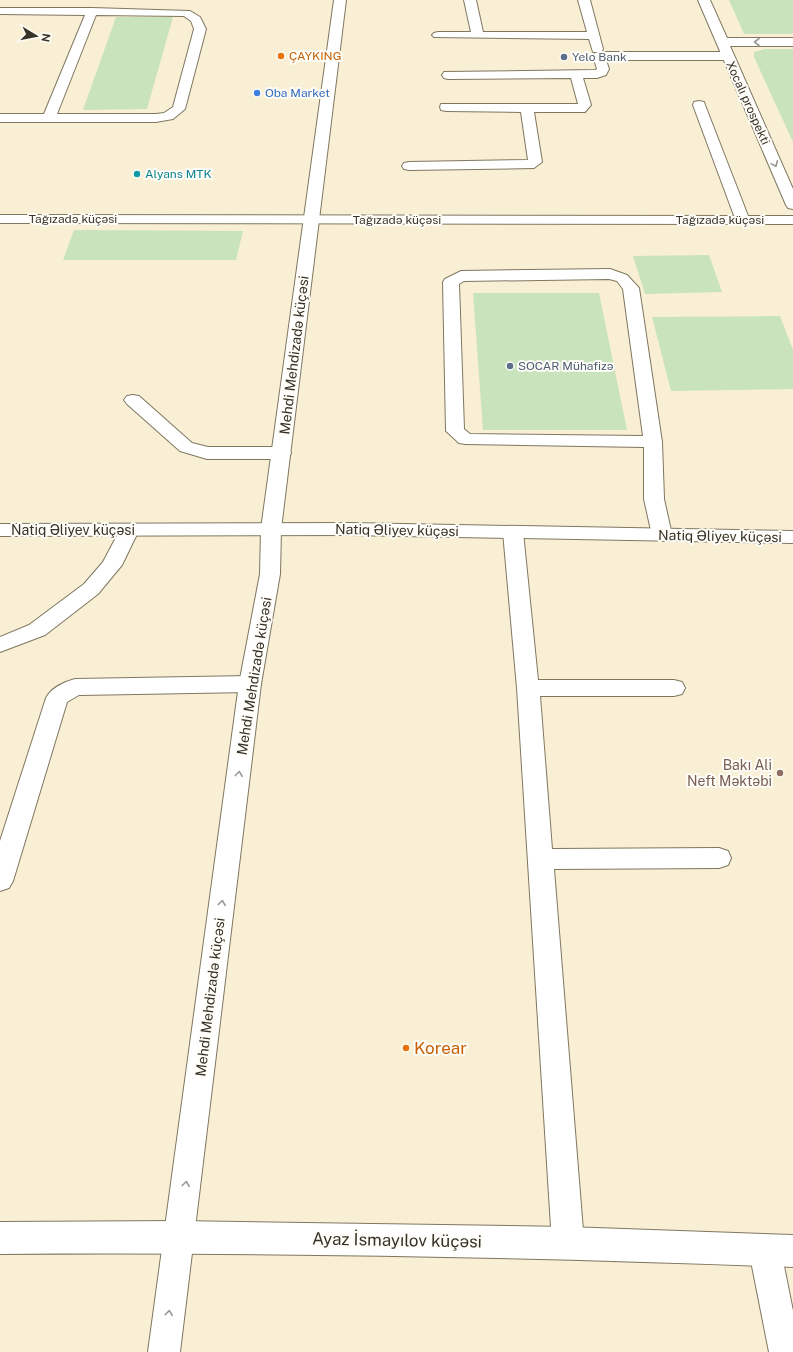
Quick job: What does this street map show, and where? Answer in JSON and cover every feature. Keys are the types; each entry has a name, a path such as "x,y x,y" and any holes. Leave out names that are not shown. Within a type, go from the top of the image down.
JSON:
{"street":[{"name":"Mehdi Mehdizadə küçəsi","path":"164,1352 250,684 270,574 271,529 340,0"},
{"path":"470,0 478,35"},
{"path":"448,75 576,75 597,74 602,72 584,0"},
{"name":"Xocalı prospekti","path":"704,0 793,205"},
{"path":"0,12 92,11 186,13 196,19 200,29 179,110 168,116 156,118 0,118"},
{"path":"49,118 92,11"},
{"path":"438,35 593,36"},
{"path":"721,42 793,42"},
{"path":"599,56 728,56"},
{"path":"446,107 580,109 586,105 576,75"},
{"path":"699,105 744,220"},
{"path":"409,166 529,165 535,162 527,109"},
{"name":"Tağızadə küçəsi","path":"0,219 793,220"},
{"path":"653,442 465,439 455,431 451,282 461,276 610,274 622,278 631,288 653,442 654,498 662,535"},
{"path":"133,400 186,447 207,453 282,453"},
{"name":"Natiq Əliyev küçəsi","path":"0,530 271,529 793,537"},
{"path":"0,646 37,630 91,589 112,565 129,530"},
{"path":"513,532 528,688 568,1243"},
{"path":"0,881 57,698 75,687 250,684"},
{"path":"528,688 674,688"},
{"path":"540,859 719,858"},
{"name":"Ayaz İsmayılov küçəsi","path":"0,1238 179,1237 568,1243 779,1251"},
{"path":"779,1251 785,1352"}],"green space":[{"path":"729,0 793,0 793,34 744,34"},
{"path":"116,17 173,17 147,109 83,110"},
{"path":"765,49 793,49 793,142 754,57 754,52"},
{"path":"74,230 243,231 236,260 63,260"},
{"path":"709,255 722,292 645,294 633,256"},
{"path":"473,293 599,293 627,430 483,430"},
{"path":"780,316 793,350 793,389 671,391 652,317"}],"place":[{"name":"ÇAYKING","path":"281,56"},
{"name":"Yelo Bank","path":"564,57"},
{"name":"Oba Market","path":"257,93"},
{"name":"Alyans MTK","path":"137,174"},
{"name":"SOCAR Mühafizə","path":"510,366"},
{"name":"Bakı Ali Neft Məktəbi","path":"780,773"},
{"name":"Korear","path":"406,1048"}]}
